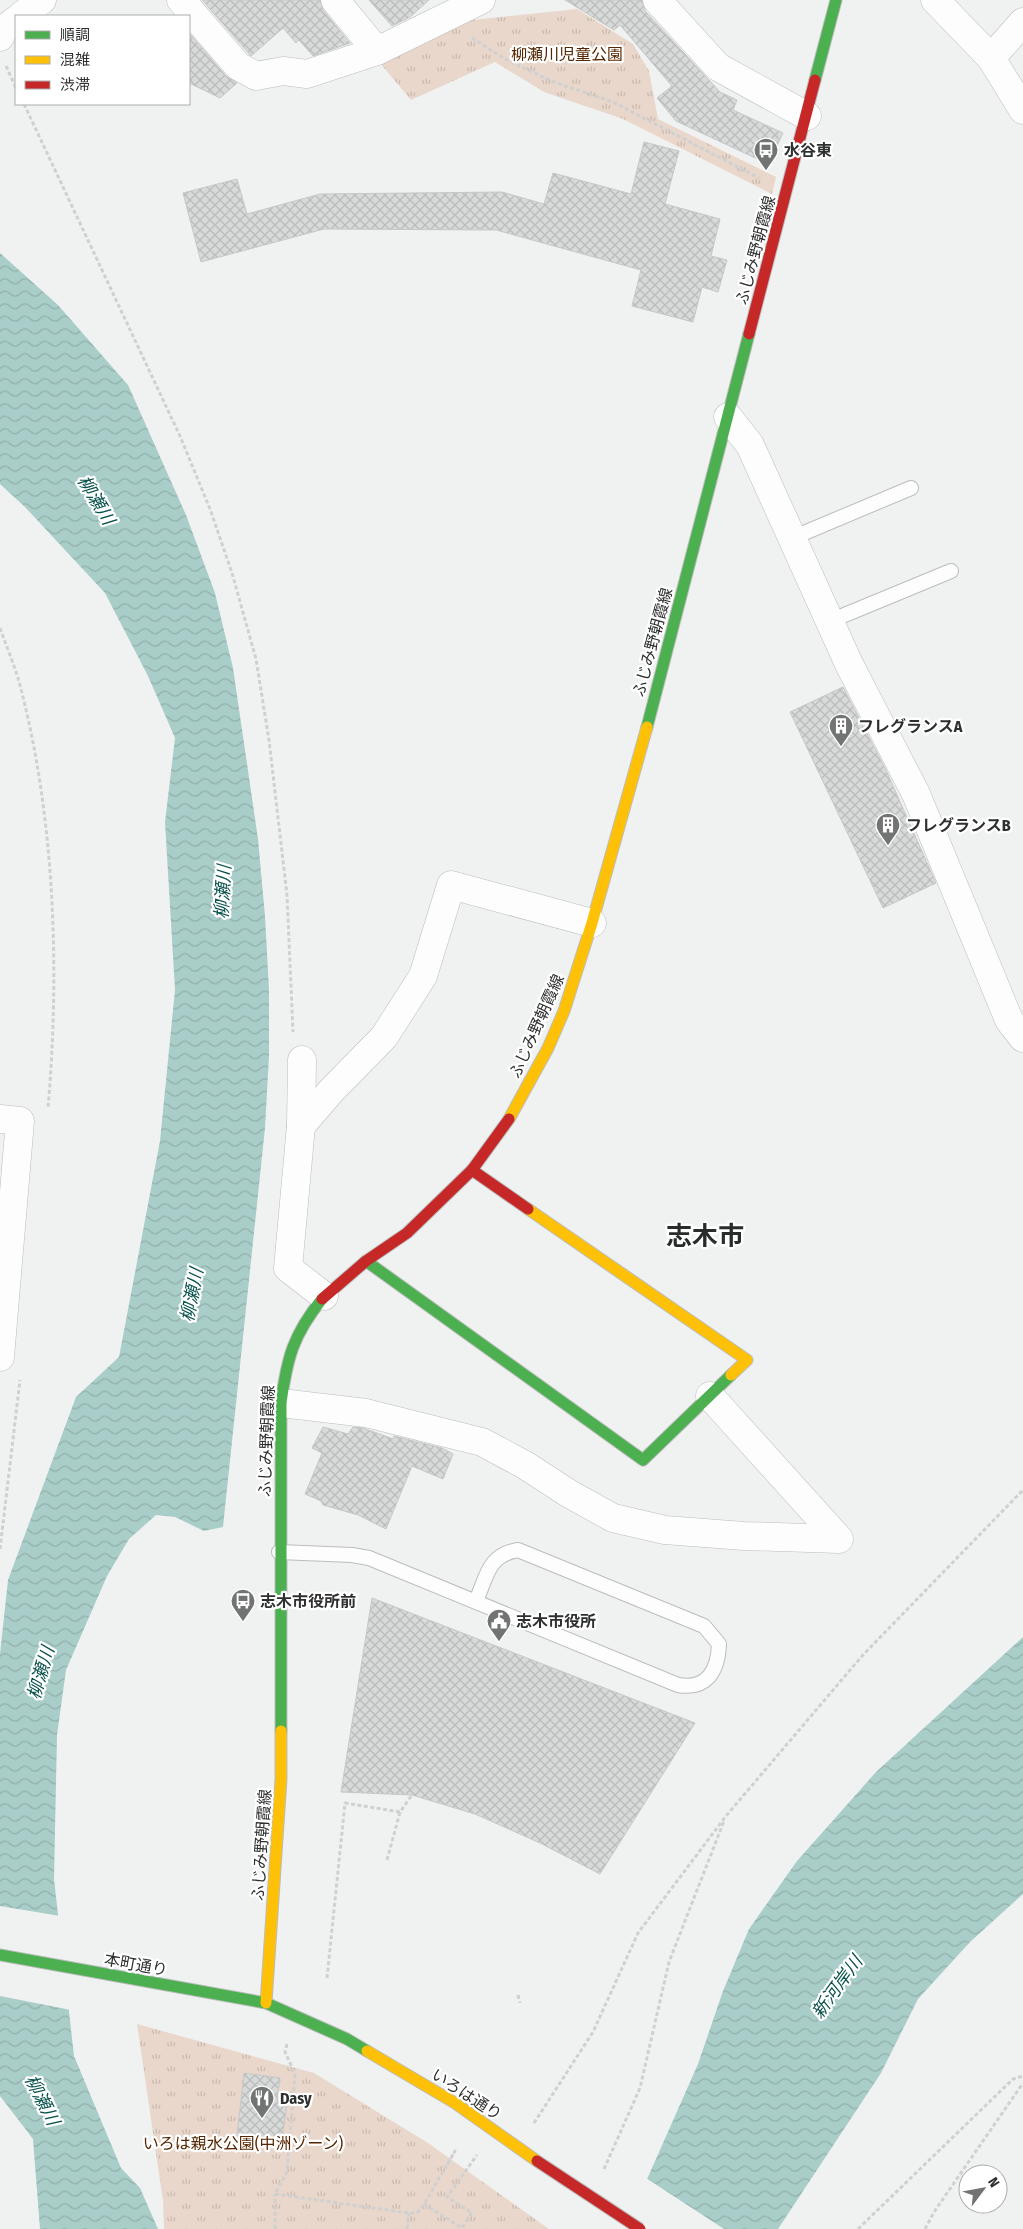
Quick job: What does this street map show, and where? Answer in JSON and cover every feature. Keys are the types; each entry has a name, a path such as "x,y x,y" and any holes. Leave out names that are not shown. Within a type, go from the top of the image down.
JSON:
{"main road":[{"name":"ふじみ野朝霞線","path":"266,2003 282,1779 279,1552 281,1403 287,1361 297,1336 311,1312 324,1296 366,1261 407,1233 472,1170 510,1116 548,1048 564,1012 634,778 836,0"},
{"path":"366,1261 643,1460 747,1360 472,1170"},
{"name":"本町通り","path":"0,1955 266,2003"},
{"name":"いろは通り","path":"266,2003 346,2039 396,2067 494,2130 640,2229"}],"street":[{"path":"22,15 42,0"},
{"path":"181,0 238,66 256,76 283,71 308,74 378,51 481,0"},
{"path":"335,0 378,51"},
{"path":"657,0 718,68 807,116"},
{"path":"935,0 991,58 1023,110"},
{"path":"2,50 3,30 15,21"},
{"path":"991,58 1023,22"},
{"path":"728,417 750,445 849,664 916,794 1018,1022"},
{"path":"300,1126 384,1037 423,976 451,885 592,923"},
{"path":"302,1060 300,1126 288,1268 324,1296"},
{"path":"0,1119 20,1121 1,1340"},
{"path":"281,1403 366,1412 482,1442 525,1464 568,1493 613,1518 665,1530 744,1536 839,1539 710,1396"}],"lane":[{"path":"792,538 910,488"},
{"path":"830,621 951,571"},
{"path":"279,1552 352,1555 369,1558 678,1685 691,1687 700,1685 708,1679 718,1655 719,1644 704,1626 518,1550 508,1552 497,1558 491,1566 476,1601"}],"path":[{"path":"448,18 463,32 505,60 551,81 613,102 786,193"},
{"path":"2,50 15,85"},
{"path":"24,105 180,436 210,509 232,573 256,659 269,740 287,895 293,1045 302,1060"},
{"path":"0,628 18,678 43,800 53,935 54,1046 48,1114"},
{"path":"0,1549 20,1375"},
{"path":"517,2146 539,2116 593,2032 638,1933 726,1816 862,1656 1023,1490"},
{"path":"387,1860 400,1812 412,1795"},
{"path":"327,1978 345,1803 400,1812"},
{"path":"601,2176 640,2088 669,1962 726,1816"},
{"path":"518,1995 520,2003"},
{"path":"275,2229 275,2194 287,2172 291,2143 295,2074 284,2052 297,2016"},
{"path":"858,2229 1013,2079 1023,2076"},
{"path":"926,2229 934,2212 1023,2083"},
{"path":"424,2204 462,2228 472,2213 447,2197 494,2130"},
{"path":"275,2194 416,2213 424,2204 455,2151 446,2165"},
{"path":"407,2229 409,2213"}],"green space":[{"name":"柳瀬川児童公園","path":"577,9 633,44 649,71 658,119 776,177 772,194 623,119 544,92 495,62 411,100 379,62 472,20"},
{"name":"いろは親水公園(中洲ゾーン)","path":"137,2024 314,2073 428,2143 549,2229 164,2229 163,2201"}],"water":[{"name":"柳瀬川","path":"0,253 58,305 128,385 186,515 215,593 233,668 258,839 265,916 269,990 269,1056 265,1128 223,1527 204,1531 175,1517 156,1515 129,1539 107,1576 66,1670 57,1735 54,1879 74,2056 121,2168 140,2188 158,2229 40,2229 33,2139 0,2096 0,1654 8,1580 76,1397 119,1357 160,1141 175,990 165,822 175,738 148,676 105,593 25,507 0,484"},
{"name":"新河岸川","path":"1023,1637 1023,1894 970,1942 918,1999 881,2073 778,2229 625,2229 698,2064 723,1991 749,1929 797,1861 876,1772"}],"pier":[{"path":"0,1906 60,1916 71,2010 0,1996"},
{"path":"646,2178 724,2229 623,2229"}],"building":[{"path":"202,0 320,0 323,10 350,43 313,56 299,40 296,43 283,28 251,56"},
{"path":"369,0 429,0 410,17 392,26"},
{"path":"565,0 642,0 645,11 720,92 737,100 733,110 783,133 768,164 676,121 657,98 672,86 620,25 614,30"},
{"path":"190,34 226,76 237,83 220,98 190,83"},
{"path":"644,142 679,151 665,204 720,219 711,256 727,260 718,292 702,287 693,322 632,306 641,270 496,230 324,229 201,262 183,193 237,179 247,214 320,194 502,192 544,204 553,173 631,194"},
{"path":"843,687 886,770 936,883 883,908 790,712"},
{"path":"323,1427 348,1434 353,1427 363,1428 393,1439 394,1436 442,1448 453,1454 443,1479 412,1466 386,1529 358,1515 323,1505 321,1501 305,1494 322,1453 312,1448"},
{"path":"372,1598 695,1723 600,1874 540,1843 475,1814 412,1795 341,1792"},
{"name":"Dasy","path":"244,2073 280,2078 277,2101 287,2103 282,2141 237,2136"}],"traffic: fast":[{"path":"815,80 836,0"},
{"path":"647,727 749,334"},
{"path":"366,1261 643,1460 731,1375"},
{"path":"281,1731 281,1403 286,1373 293,1348 304,1324 322,1299"},
{"path":"0,1955 266,2003 347,2039 367,2051"}],"traffic: slow":[{"path":"509,1119 548,1048 564,1011 592,923 647,727"},
{"path":"528,1209 747,1360 731,1375"},
{"path":"266,2003 281,1779 281,1731"},
{"path":"367,2051 455,2103 537,2161"}],"traffic: jam":[{"path":"749,334 815,80"},
{"path":"322,1299 366,1261 407,1233 472,1170 509,1119"},
{"path":"472,1170 528,1209"},
{"path":"537,2161 640,2229"}],"place":[{"name":"水谷東","path":"766,171"},
{"name":"フレグランスA","path":"841,747"},
{"name":"フレグランスB","path":"888,846"},
{"name":"志木市役所前","path":"243,1622"},
{"name":"志木市役所","path":"499,1642"},
{"name":"Dasy","path":"262,2119"}],"district":[{"name":"志木市","path":"705,1236"}]}
